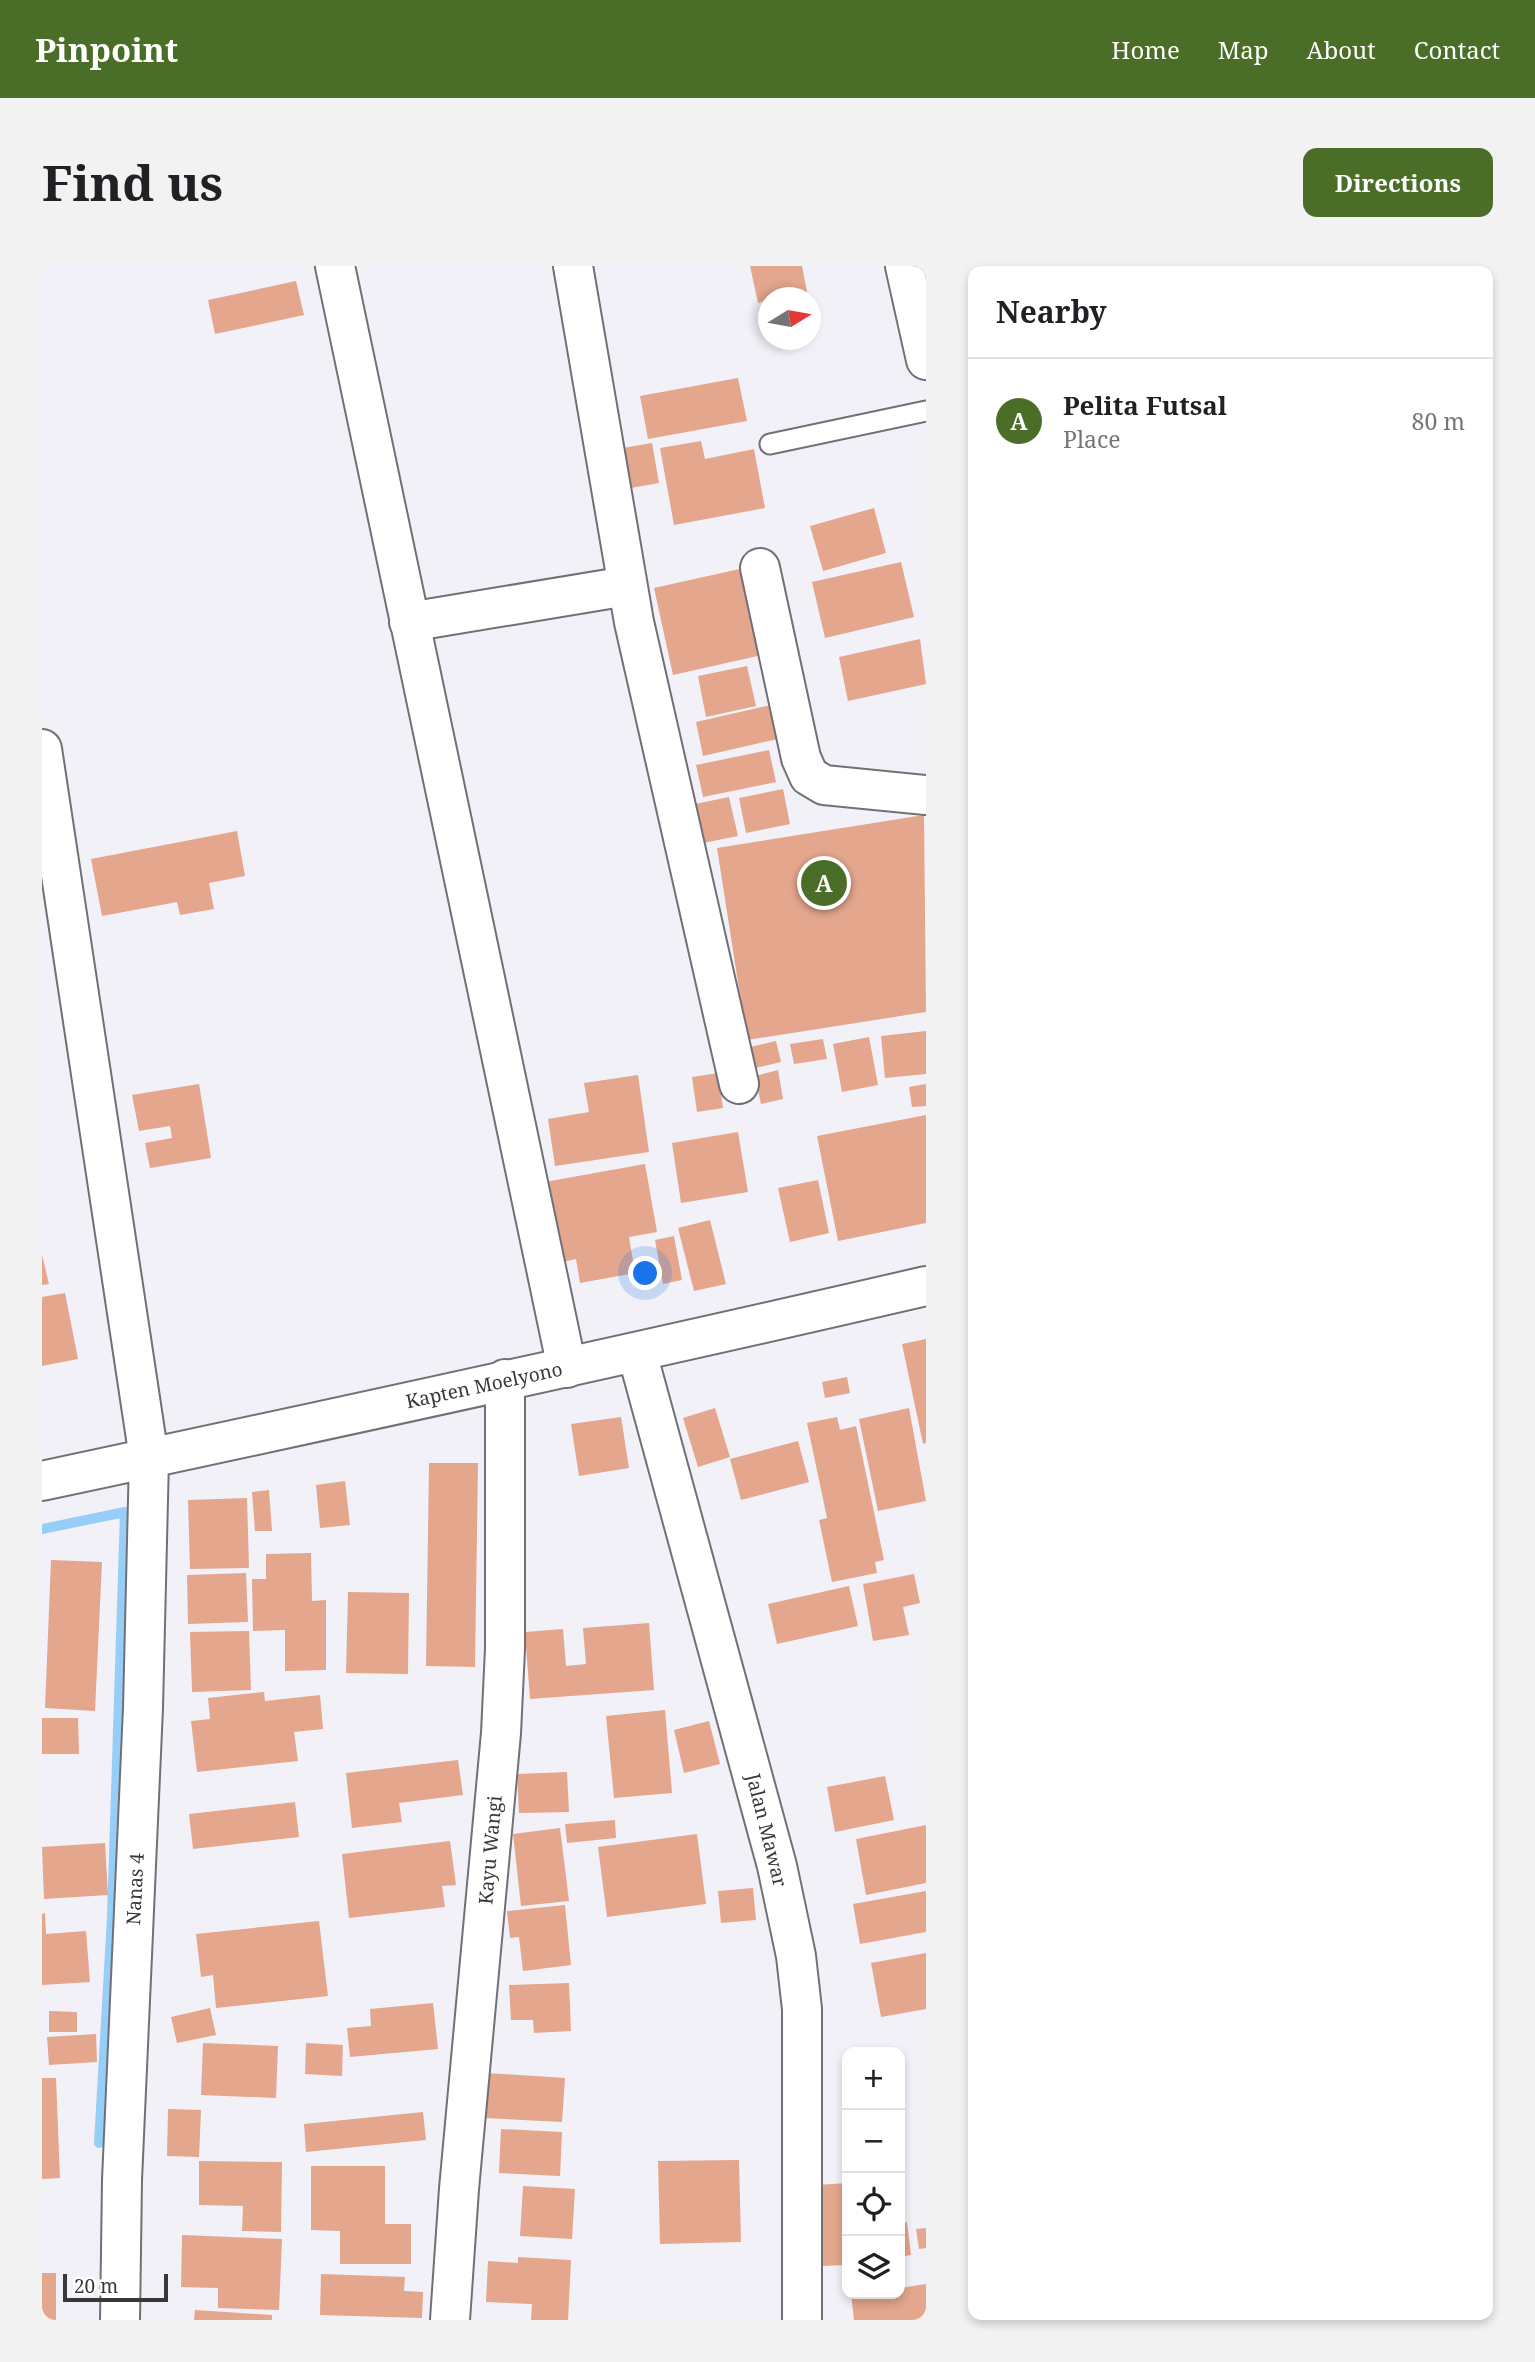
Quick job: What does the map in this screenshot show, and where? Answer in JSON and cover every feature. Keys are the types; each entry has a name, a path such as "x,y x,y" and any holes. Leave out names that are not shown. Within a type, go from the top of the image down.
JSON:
{"street":[{"path":"335,266 568,1368"},
{"path":"573,266 627,586 739,1084"},
{"path":"914,281 926,360"},
{"path":"760,568 802,758 809,776 824,785 926,795"},
{"path":"409,622 627,586"},
{"name":"Nanas 4","path":"42,749 149,1458 142,1722 122,2180 120,2320"},
{"name":"Kapten Moelyono","path":"42,1481 505,1379 637,1353 926,1286"},
{"name":"Jalan Mawar","path":"637,1353 778,1866 796,1956 802,2009 803,2320"},
{"name":"Kayu Wangi","path":"450,2320 459,2189 501,1733 505,1649 505,1379"}],"lane":[{"path":"770,444 926,411"}],"building":[{"path":"750,266 802,266 806,287 758,287 758,303"},
{"path":"296,281 304,315 215,334 208,300"},
{"path":"738,378 747,421 648,439 640,396"},
{"path":"701,441 705,459 754,449 765,508 674,525 660,448"},
{"path":"652,443 659,483 631,488 623,448"},
{"path":"874,508 886,553 823,571 810,526"},
{"path":"901,562 914,617 825,638 812,582"},
{"path":"744,568 762,655 673,675 654,588"},
{"path":"920,639 926,684 848,701 839,657"},
{"path":"747,666 756,706 706,717 698,676"},
{"path":"775,704 782,738 703,756 696,722"},
{"path":"769,750 776,782 703,797 696,765"},
{"path":"783,789 790,824 746,833 739,798"},
{"path":"729,797 738,836 703,843 695,804"},
{"path":"924,815 926,1012 747,1040 717,848"},
{"path":"237,831 245,876 209,883 214,909 180,915 177,902 102,916 91,859"},
{"path":"926,1031 926,1074 885,1078 881,1036"},
{"path":"869,1037 878,1085 842,1092 833,1044"},
{"path":"823,1039 827,1059 794,1064 790,1044"},
{"path":"776,1041 781,1062 755,1068 750,1047"},
{"path":"778,1070 783,1099 761,1104 755,1076"},
{"path":"718,1073 723,1108 697,1112 692,1077"},
{"path":"638,1075 649,1152 555,1166 548,1119 589,1112 584,1083"},
{"path":"199,1084 211,1158 150,1168 145,1143 172,1138 170,1126 139,1131 132,1095"},
{"path":"926,1084 926,1106 912,1107 909,1087"},
{"path":"926,1115 926,1223 838,1241 817,1136"},
{"path":"738,1132 748,1192 681,1203 672,1143"},
{"path":"645,1164 657,1232 629,1237 635,1273 580,1283 576,1259 554,1264 539,1183"},
{"path":"818,1180 829,1233 790,1242 778,1188"},
{"path":"710,1220 726,1284 694,1291 678,1228"},
{"path":"674,1236 682,1280 663,1284 655,1240"},
{"path":"42,1255 49,1284 42,1285"},
{"path":"65,1293 78,1359 42,1366 42,1297"},
{"path":"926,1339 926,1443 923,1444 902,1344"},
{"path":"847,1377 850,1393 825,1398 822,1382"},
{"path":"715,1408 730,1457 698,1467 683,1418"},
{"path":"909,1408 926,1501 878,1511 859,1419"},
{"path":"621,1417 629,1468 579,1476 571,1424"},
{"path":"837,1417 840,1430 856,1426 884,1560 875,1562 877,1573 832,1582 819,1520 827,1518 807,1423"},
{"path":"798,1441 809,1482 741,1500 730,1459"},
{"path":"429,1463 478,1463 475,1667 426,1666"},
{"path":"345,1481 350,1525 320,1528 316,1485"},
{"path":"269,1490 272,1531 255,1531 252,1492"},
{"path":"247,1498 249,1568 190,1569 188,1500"},
{"path":"311,1553 312,1601 326,1600 326,1670 285,1671 285,1630 253,1631 252,1579 266,1579 266,1554"},
{"path":"51,1560 102,1562 95,1711 45,1708"},
{"path":"246,1573 248,1622 188,1624 187,1575"},
{"path":"914,1574 920,1603 903,1607 909,1635 873,1641 863,1584"},
{"path":"849,1586 858,1626 777,1644 768,1604"},
{"path":"348,1592 409,1593 408,1674 346,1673"},
{"path":"649,1623 654,1690 530,1699 525,1632 563,1629 566,1666 586,1664 583,1628"},
{"path":"249,1631 251,1690 192,1692 190,1632"},
{"path":"264,1692 265,1701 320,1695 323,1729 294,1732 298,1761 197,1772 191,1721 210,1719 208,1698"},
{"path":"665,1710 672,1793 614,1798 606,1716"},
{"path":"42,1718 78,1718 79,1754 42,1754"},
{"path":"709,1721 720,1764 684,1773 674,1730"},
{"path":"458,1760 463,1795 399,1803 402,1822 352,1828 346,1773"},
{"path":"567,1772 569,1812 519,1813 517,1774"},
{"path":"885,1776 894,1820 835,1832 827,1787"},
{"path":"295,1802 299,1837 193,1849 189,1814"},
{"path":"615,1820 616,1838 567,1843 565,1824"},
{"path":"926,1825 926,1883 866,1895 856,1839"},
{"path":"560,1828 569,1901 521,1906 513,1834"},
{"path":"697,1834 706,1904 607,1917 598,1847"},
{"path":"450,1841 456,1885 442,1886 445,1907 349,1918 342,1854"},
{"path":"105,1843 108,1895 44,1899 42,1847"},
{"path":"753,1888 756,1920 721,1923 718,1891"},
{"path":"926,1891 926,1932 860,1944 853,1904"},
{"path":"565,1905 571,1965 523,1971 519,1937 510,1938 507,1911"},
{"path":"45,1913 46,1934 86,1931 90,1982 42,1985 42,1914"},
{"path":"319,1921 328,1996 216,2008 213,1975 201,1977 196,1934"},
{"path":"926,1953 926,2009 881,2017 871,1963"},
{"path":"569,1983 571,2031 534,2033 533,2020 511,2020 509,1985"},
{"path":"433,2003 438,2049 350,2057 347,2028 371,2026 370,2009"},
{"path":"210,2008 216,2035 177,2043 171,2017"},
{"path":"49,2011 77,2012 77,2032 49,2032"},
{"path":"96,2034 97,2062 49,2065 47,2037"},
{"path":"203,2043 278,2046 276,2098 201,2095"},
{"path":"306,2043 343,2045 342,2076 305,2074"},
{"path":"487,2073 565,2078 562,2122 484,2118"},
{"path":"42,2078 56,2078 60,2178 42,2179"},
{"path":"168,2109 201,2110 199,2157 167,2156"},
{"path":"423,2112 426,2140 306,2152 304,2124"},
{"path":"501,2129 562,2132 560,2176 499,2173"},
{"path":"739,2160 741,2242 660,2244 658,2161"},
{"path":"199,2161 282,2162 281,2232 242,2231 243,2206 199,2205"},
{"path":"311,2166 385,2166 385,2224 411,2224 411,2264 340,2264 340,2231 311,2230"},
{"path":"842,2183 842,2265 821,2266 817,2185"},
{"path":"523,2186 575,2189 572,2239 520,2236"},
{"path":"905,2222 911,2255 905,2256 905,2236"},
{"path":"926,2228 926,2248 919,2249 916,2229"},
{"path":"182,2235 282,2239 279,2310 218,2308 218,2288 181,2287"},
{"path":"518,2257 571,2260 568,2320 531,2320 532,2304 486,2302 488,2261 518,2263"},
{"path":"42,2273 56,2273 56,2320 42,2320"},
{"path":"321,2274 405,2277 404,2291 423,2292 422,2318 320,2315"},
{"path":"926,2284 926,2320 854,2320 852,2299 905,2299 905,2287"},
{"path":"195,2310 272,2315 272,2320 194,2320"}],"waterway":[{"path":"42,1529 125,1512 112,1917 99,2143"}],"place":[{"name":"Pelita Futsal","path":"824,883"}]}
